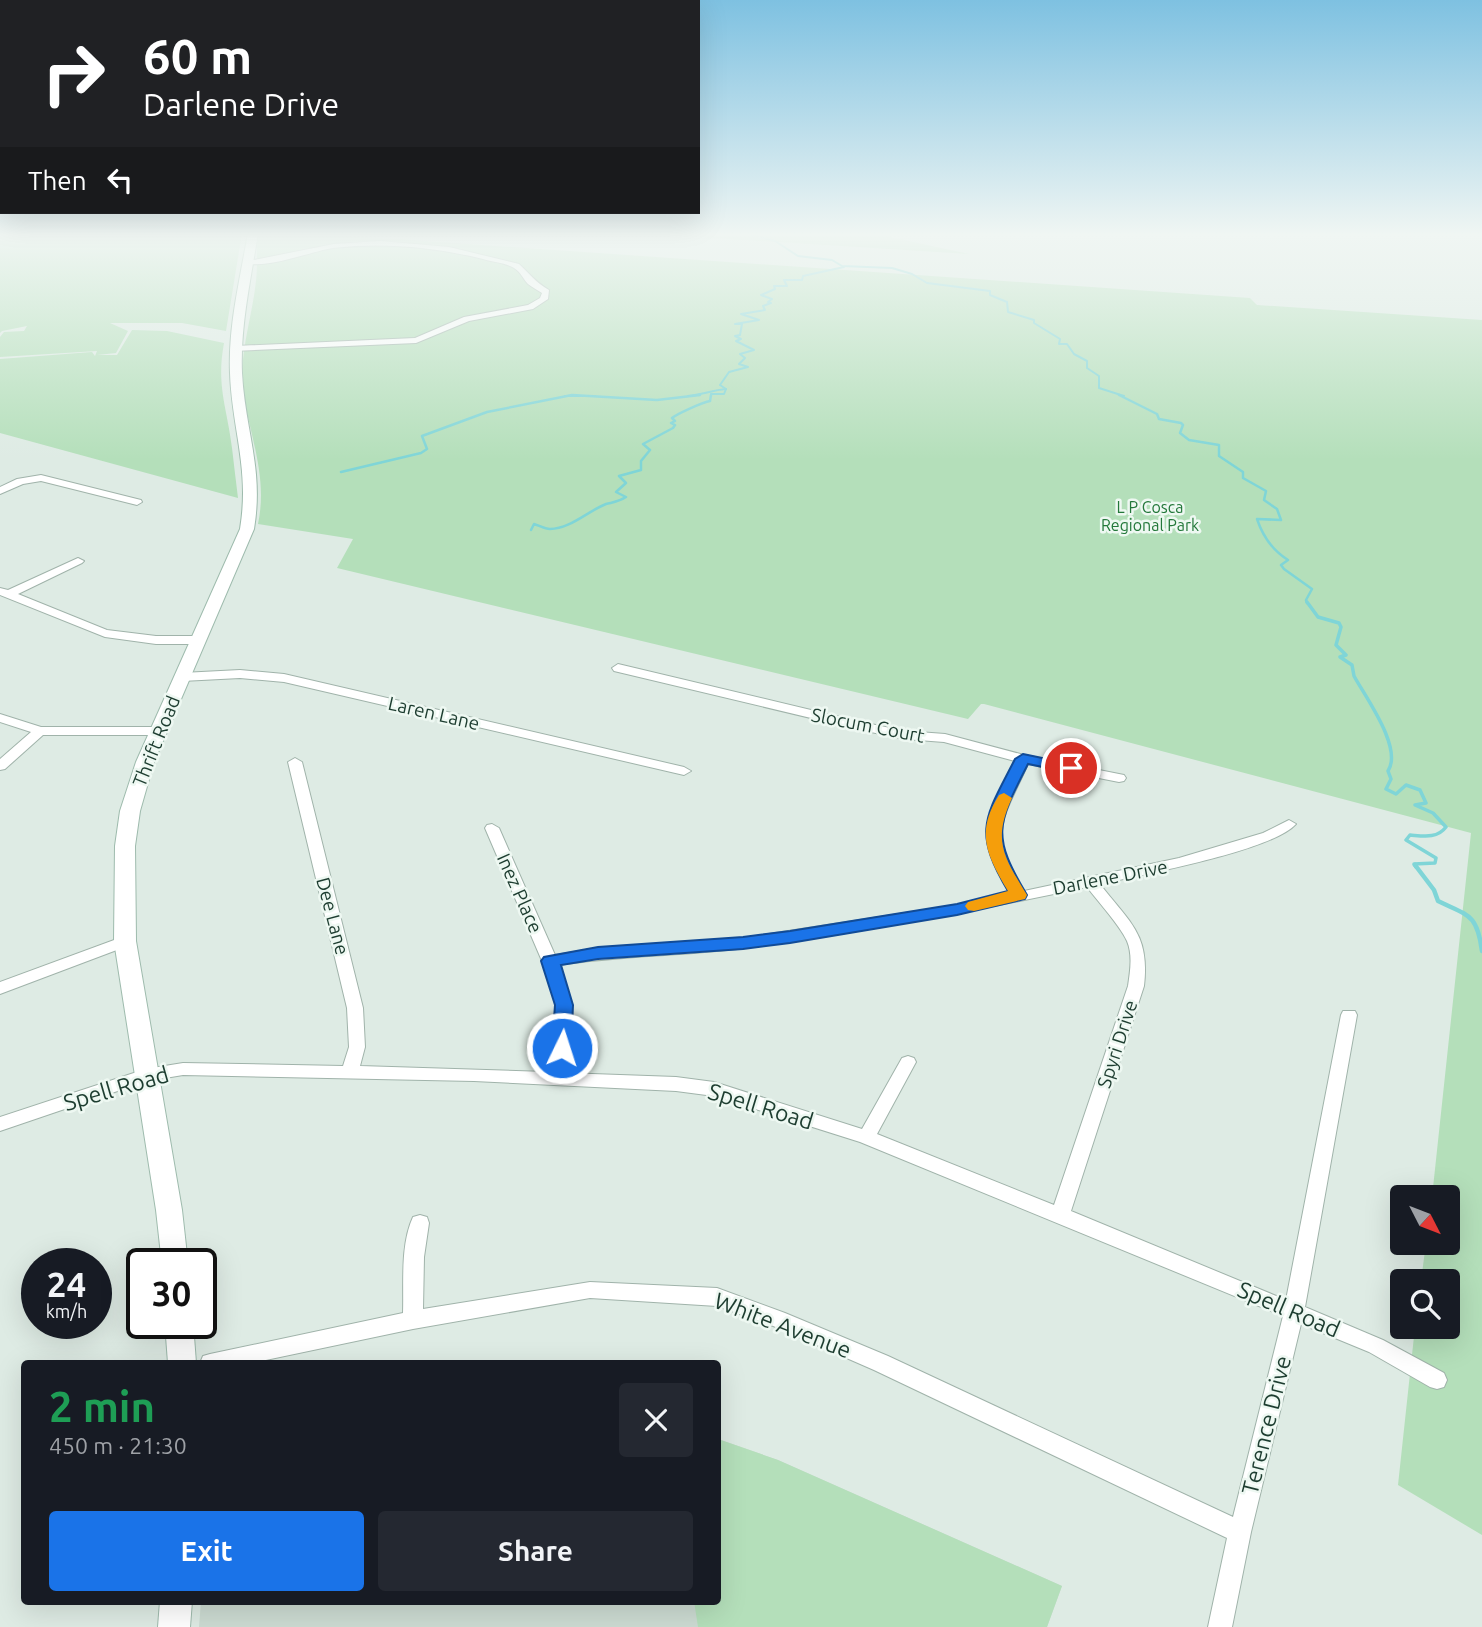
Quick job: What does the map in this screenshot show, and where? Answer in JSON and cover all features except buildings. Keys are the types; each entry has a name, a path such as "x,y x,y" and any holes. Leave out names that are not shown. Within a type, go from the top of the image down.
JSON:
{"street":[{"name":"Thrift Road","path":"173,1248 125,941 125,846 138,781 157,731 247,529 253,505 253,477 238,395 236,351 242,309"},
{"path":"236,351 415,340 467,319 520,309"},
{"path":"236,351 277,343 293,346"},
{"path":"0,491 21,481 41,478 137,502"},
{"path":"4,592 78,561"},
{"path":"4,592 105,633 142,638 198,640"},
{"name":"Slocum Court","path":"618,668 861,726 905,735 945,738 1023,759 1119,778"},
{"name":"Laren Lane","path":"183,677 240,674 284,678 684,771"},
{"path":"0,718 40,731 157,731"},
{"path":"0,766 40,731"},
{"path":"1019,895 1000,864 992,837 997,809 1023,759"},
{"name":"Dee Lane","path":"295,762 355,1007 357,1047 350,1071"},
{"name":"Darlene Drive","path":"550,961 598,953 790,937 957,909 1218,853 1268,836 1289,824"},
{"name":"Inez Place","path":"492,828 550,961 565,1017 562,1048 554,1080"},
{"name":"Spyri Drive","path":"1060,1214 1125,1023 1136,986 1138,968 1138,949 1134,939 1091,882"},
{"path":"0,988 125,941"},
{"name":"Terence Drive","path":"1220,1627 1240,1532 1294,1311 1349,1016"},
{"path":"866,1137 908,1062"},
{"name":"Spell Road","path":"0,1124 146,1074 184,1069 350,1071 676,1084 714,1089 866,1137 1060,1214 1376,1346 1437,1380"},
{"path":"414,1320 414,1257 420,1223"},
{"name":"White Avenue","path":"225,1360 414,1320 590,1290 718,1297 778,1319 881,1363 1240,1532"},
{"path":"180,1339 182,1360"},
{"path":"174,1627 176,1605"}],"shaded area":[{"path":"721,1440 778,1460 1062,1586 1047,1627 199,1627 201,1605 721,1605"}],"green space":[{"path":"0,309 230,309 226,331 182,323 110,323 128,331 116,353 97,355 117,355 132,330 167,331 224,343 222,384 238,498 0,433 0,359 92,352 95,356 97,351 0,357 0,337 4,332 24,331 27,326 0,333"},
{"name":"L P Cosca Regional Park","path":"251,309 1316,309 1482,320 1482,1535 1398,1485 1414,1339 1460,1339 1460,1269 1423,1269 1424,1255 1460,1255 1460,1185 1433,1185 1471,833 984,704 968,719 337,568 353,539 258,524 261,490 243,391 243,359"},
{"path":"721,1440 778,1460 1062,1586 1047,1627 698,1627 695,1605 721,1605"}],"waterway":[{"path":"726,389 720,385 729,372 748,367 739,364 745,358 740,354 754,350 736,341 741,339 735,336 740,335 742,324 735,324 759,320 741,314 764,309"},
{"path":"1008,309 1008,312 1034,320 1034,323 1060,339 1059,344 1067,344 1074,354 1087,361 1087,368 1099,376 1099,388 1124,396"},
{"path":"688,396 726,389"},
{"path":"711,395 724,394 726,389"},
{"path":"589,396 657,400 700,395"},
{"path":"531,530 534,524 550,529 565,526 599,507 626,497 616,492 626,483 619,476 641,470 641,461 650,450 643,444 673,428 675,425 671,423 675,421 672,418 710,401 711,395"},
{"path":"1119,395 1157,414 1159,419 1181,423 1183,425 1180,433 1189,440 1219,445 1219,456 1243,472 1243,478 1266,491 1264,500 1277,509 1281,520 1257,519 1269,542 1288,560 1281,565 1284,569 1312,589 1307,603"},
{"path":"341,472 421,453 427,449 422,436 487,412 567,396"},
{"path":"567,396 589,396"},
{"path":"567,396 589,396"},
{"path":"589,396 595,396"},
{"path":"1307,602 1318,617 1339,623 1341,627 1336,645 1346,655 1340,657 1352,665 1354,676 1381,723 1391,750 1388,771 1391,779 1386,789 1396,794 1406,785 1420,790 1426,803 1415,805 1433,813 1446,827 1434,835 1410,835 1406,840 1436,858 1435,863 1414,864 1416,867"},
{"path":"1415,865 1434,890 1438,901 1464,914 1474,923 1482,951"}],"slow traffic":[{"path":"974,906 1019,895 1000,864 992,837 997,809 1004,798"}],"route":[{"path":"562,1048 564,1005 550,961 598,953 790,937 957,909 1019,895 1000,864 994,848 992,837 997,809 1023,759 1071,768"}]}
